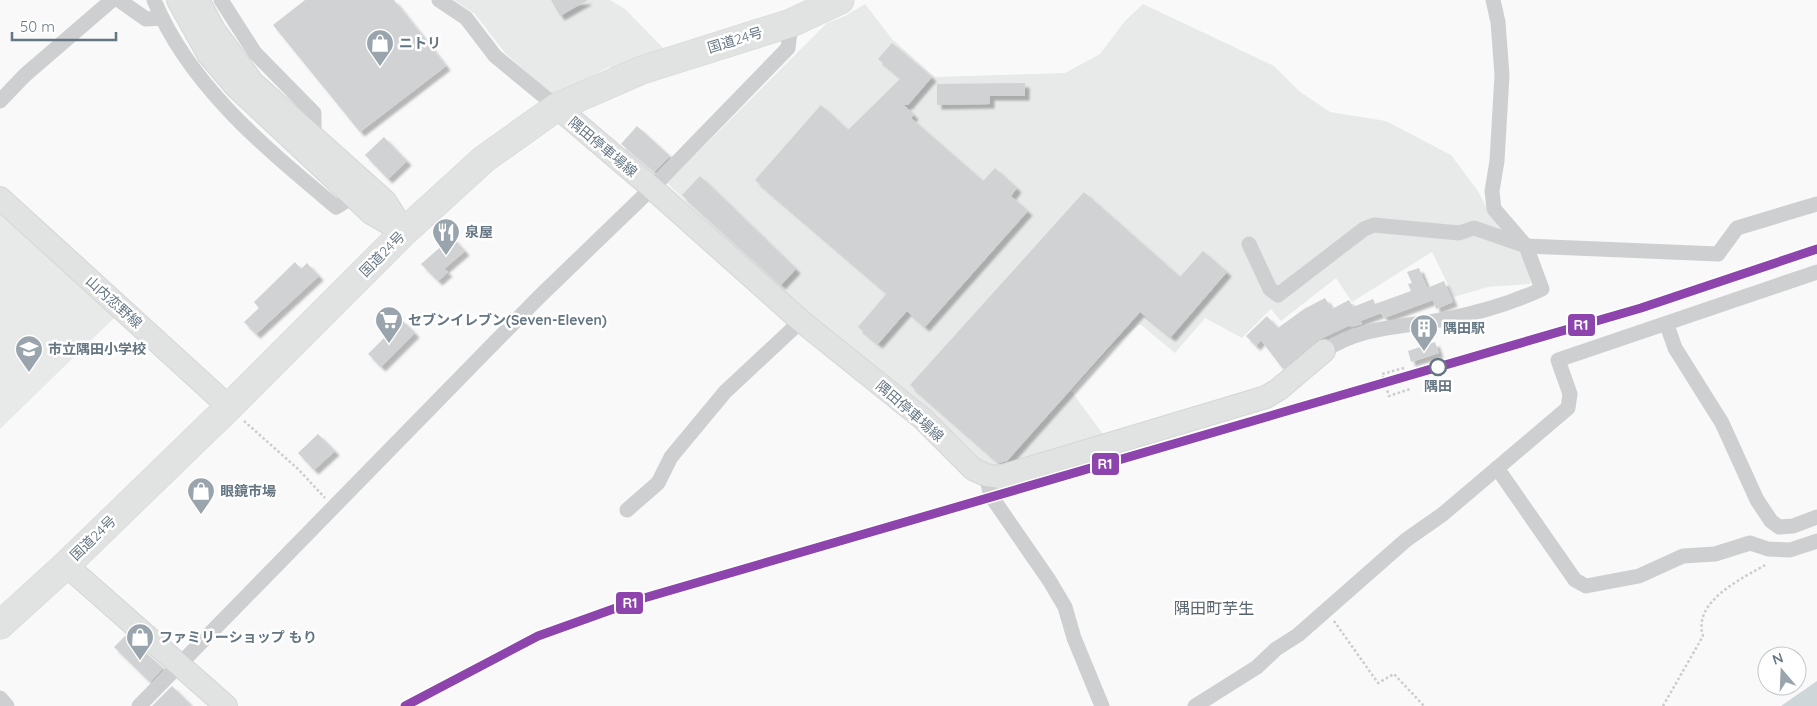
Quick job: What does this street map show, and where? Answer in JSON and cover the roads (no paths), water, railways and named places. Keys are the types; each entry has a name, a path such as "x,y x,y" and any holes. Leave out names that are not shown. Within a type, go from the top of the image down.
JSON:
{"highway":[{"name":"国道24号","path":"0,625 66,565 229,407 404,232 484,159 557,107 642,70 790,23 836,1"}],"main road":[{"path":"178,0 208,54 236,87 371,213 404,232"},
{"path":"198,0 214,30 253,83 385,201 404,232"},
{"name":"隅田停車場線","path":"557,107 652,188 801,321 908,406 973,469 986,475"},
{"name":"山内恋野線","path":"0,198 229,407"},
{"path":"986,475 999,476 1007,474 1266,397 1279,389 1324,351"},
{"path":"66,565 226,706"}],"street":[{"path":"0,101 25,75 112,0"},
{"path":"119,0 146,19 162,18"},
{"path":"154,0 162,18 193,67 228,110 336,207 354,196"},
{"path":"221,0 254,52 314,112 314,138"},
{"path":"439,0 466,18 495,56 557,107"},
{"path":"1324,351 1354,334 1448,319 1527,296 1542,289 1526,246 1494,209 1492,191 1497,161 1502,75 1498,22 1493,0"},
{"path":"140,706 538,298 652,188 788,48 790,23"},
{"path":"1249,244 1270,289 1278,294 1364,229 1374,224 1459,233 1474,228 1526,246 1718,254 1737,228 1817,204"},
{"path":"1195,706 1257,667 1326,611 1406,540 1443,514 1568,408 1570,394 1558,360 1640,331 1667,325 1817,272"},
{"path":"627,510 658,483 671,457 725,392 801,321"},
{"path":"1667,325 1675,348 1722,423 1757,500 1771,521 1779,527 1793,526 1817,517"},
{"path":"1497,468 1575,580 1586,586 1639,576 1683,556 1715,554 1750,543 1768,548 1790,550 1817,541"},
{"path":"986,475 991,496 1049,580 1065,607 1074,638 1102,706"},
{"path":"0,698 7,706"}],"place":[{"name":"ニトリ","path":"380,67"},
{"name":"泉屋","path":"446,256"},
{"name":"セブンイレブン(Seven-Eleven)","path":"389,344"},
{"name":"隅田駅","path":"1424,352"},
{"name":"隅田","path":"1438,367"},
{"name":"市立隅田小学校","path":"29,373"},
{"name":"眼鏡市場","path":"201,515"},
{"name":"ファミリーショップ もり","path":"140,661"}],"district":[{"name":"隅田町芋生","path":"1214,608"}]}
